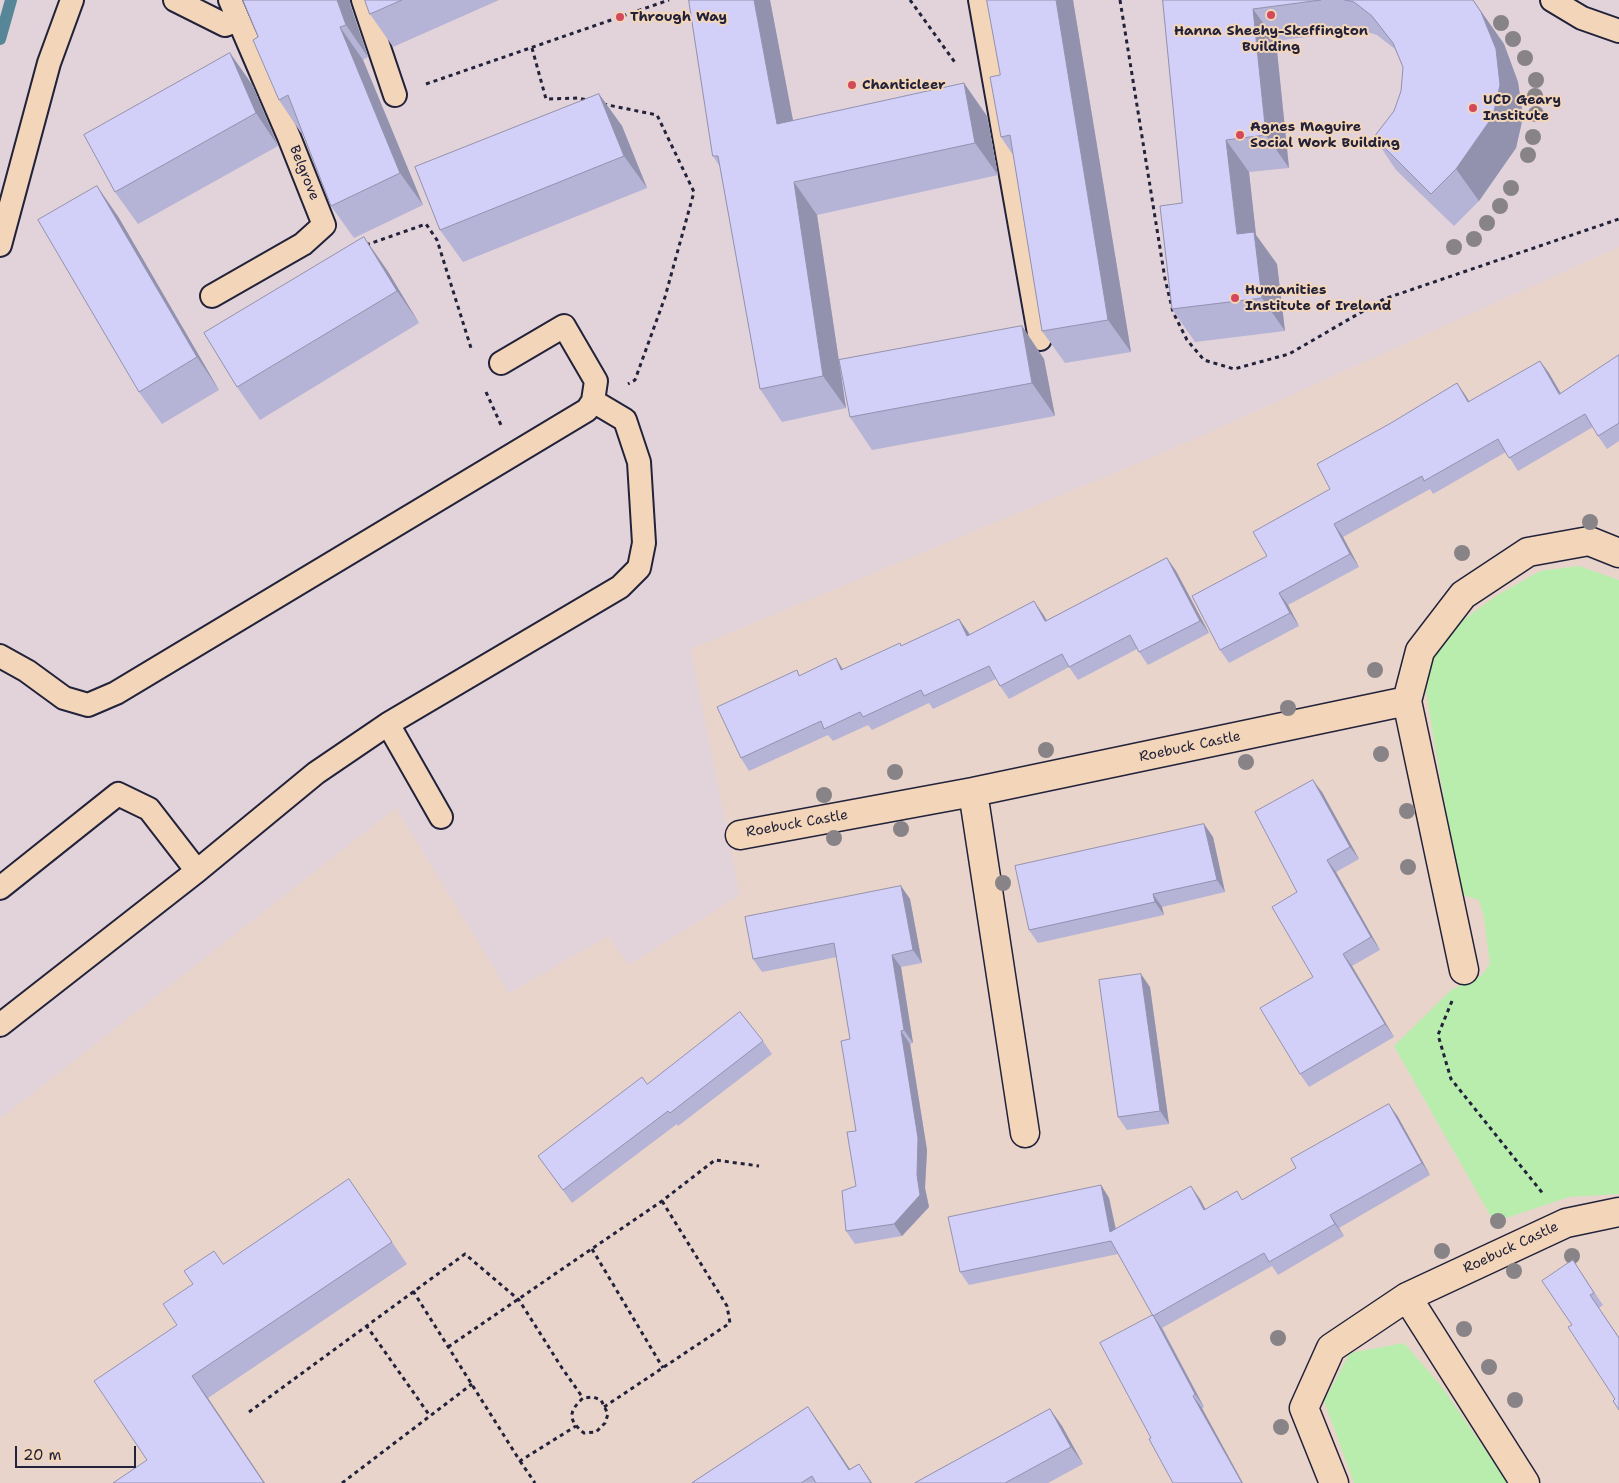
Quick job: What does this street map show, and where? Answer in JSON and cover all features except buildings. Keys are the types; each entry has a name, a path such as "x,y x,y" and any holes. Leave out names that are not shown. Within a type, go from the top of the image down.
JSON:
{"street":[{"path":"1464,970 1407,701 1420,651 1463,595 1528,552 1589,542 1619,553"},
{"name":"Roebuck Castle","path":"740,835 973,792 1407,701"},
{"path":"973,792 1025,1133"},
{"name":"Roebuck Castle","path":"1334,1483 1304,1408 1331,1348 1407,1297 1566,1223 1619,1212"},
{"path":"1407,1297 1525,1483"}],"lane":[{"path":"0,244 49,63 72,0"},
{"path":"175,0 225,25 234,10"},
{"path":"363,0 394,95"},
{"path":"980,0 1040,339"},
{"path":"1552,0 1585,9 1619,31"},
{"name":"Belgrove","path":"212,296 303,244 324,225 289,137 234,10"},
{"path":"0,1025 197,871 316,773 388,724 620,587 639,568 644,543 639,462 625,420 602,406 596,381 564,326 501,363"},
{"path":"0,656 27,671 64,698 88,705 116,693 586,410 602,406"},
{"path":"388,724 441,818"},
{"path":"0,888 118,794 149,809 197,871"}],"path":[{"path":"394,95 669,0"},
{"path":"910,0 956,64"},
{"path":"1120,0 1165,279 1173,312 1187,340 1204,360 1234,369 1289,354 1384,299 1619,219"},
{"path":"532,48 546,99 578,98 657,116 694,192 665,297 635,380 620,389 602,406"},
{"path":"362,247 426,224 437,240 473,355"},
{"path":"482,383 513,453"},
{"path":"1464,970 1438,1035 1451,1079 1566,1223"},
{"path":"448,1347 662,1201 715,1160 759,1166"},
{"path":"604,1407 730,1323 727,1306 662,1201"},
{"path":"592,1249 663,1368"},
{"path":"249,1412 465,1254 519,1300 583,1398"},
{"path":"413,1291 535,1483"},
{"path":"366,1325 430,1416"},
{"path":"342,1483 472,1384"},
{"path":"593,1397 601,1400 604,1407 608,1414 605,1423 596,1432 584,1433 576,1426 572,1419 573,1407 583,1398 593,1397"},
{"path":"520,1461 576,1426"}],"shaded area":[{"path":"0,0 1619,0 1619,247 1172,449 691,649 740,895 629,965 608,936 509,993 396,808 0,1119"}],"green space":[{"path":"1579,566 1619,580 1619,1194 1569,1197 1494,1222 1394,1046 1451,990 1482,975 1490,964 1484,917 1479,900 1460,894 1426,692 1431,664 1452,628 1496,596 1540,571"},
{"path":"1404,1343 1442,1387 1508,1483 1354,1483 1324,1401 1350,1353"}],"waterway":[{"path":"0,39 11,0"}],"place":[{"name":"Hanna Sheehy-Skeffington Building","path":"1271,15"},
{"name":"Through Way","path":"620,17"},
{"name":"Chanticleer","path":"852,85"},
{"name":"UCD Geary Institute","path":"1473,108"},
{"name":"Agnes Maguire Social Work Building","path":"1240,135"},
{"name":"Humanities Institute of Ireland","path":"1235,298"}]}
